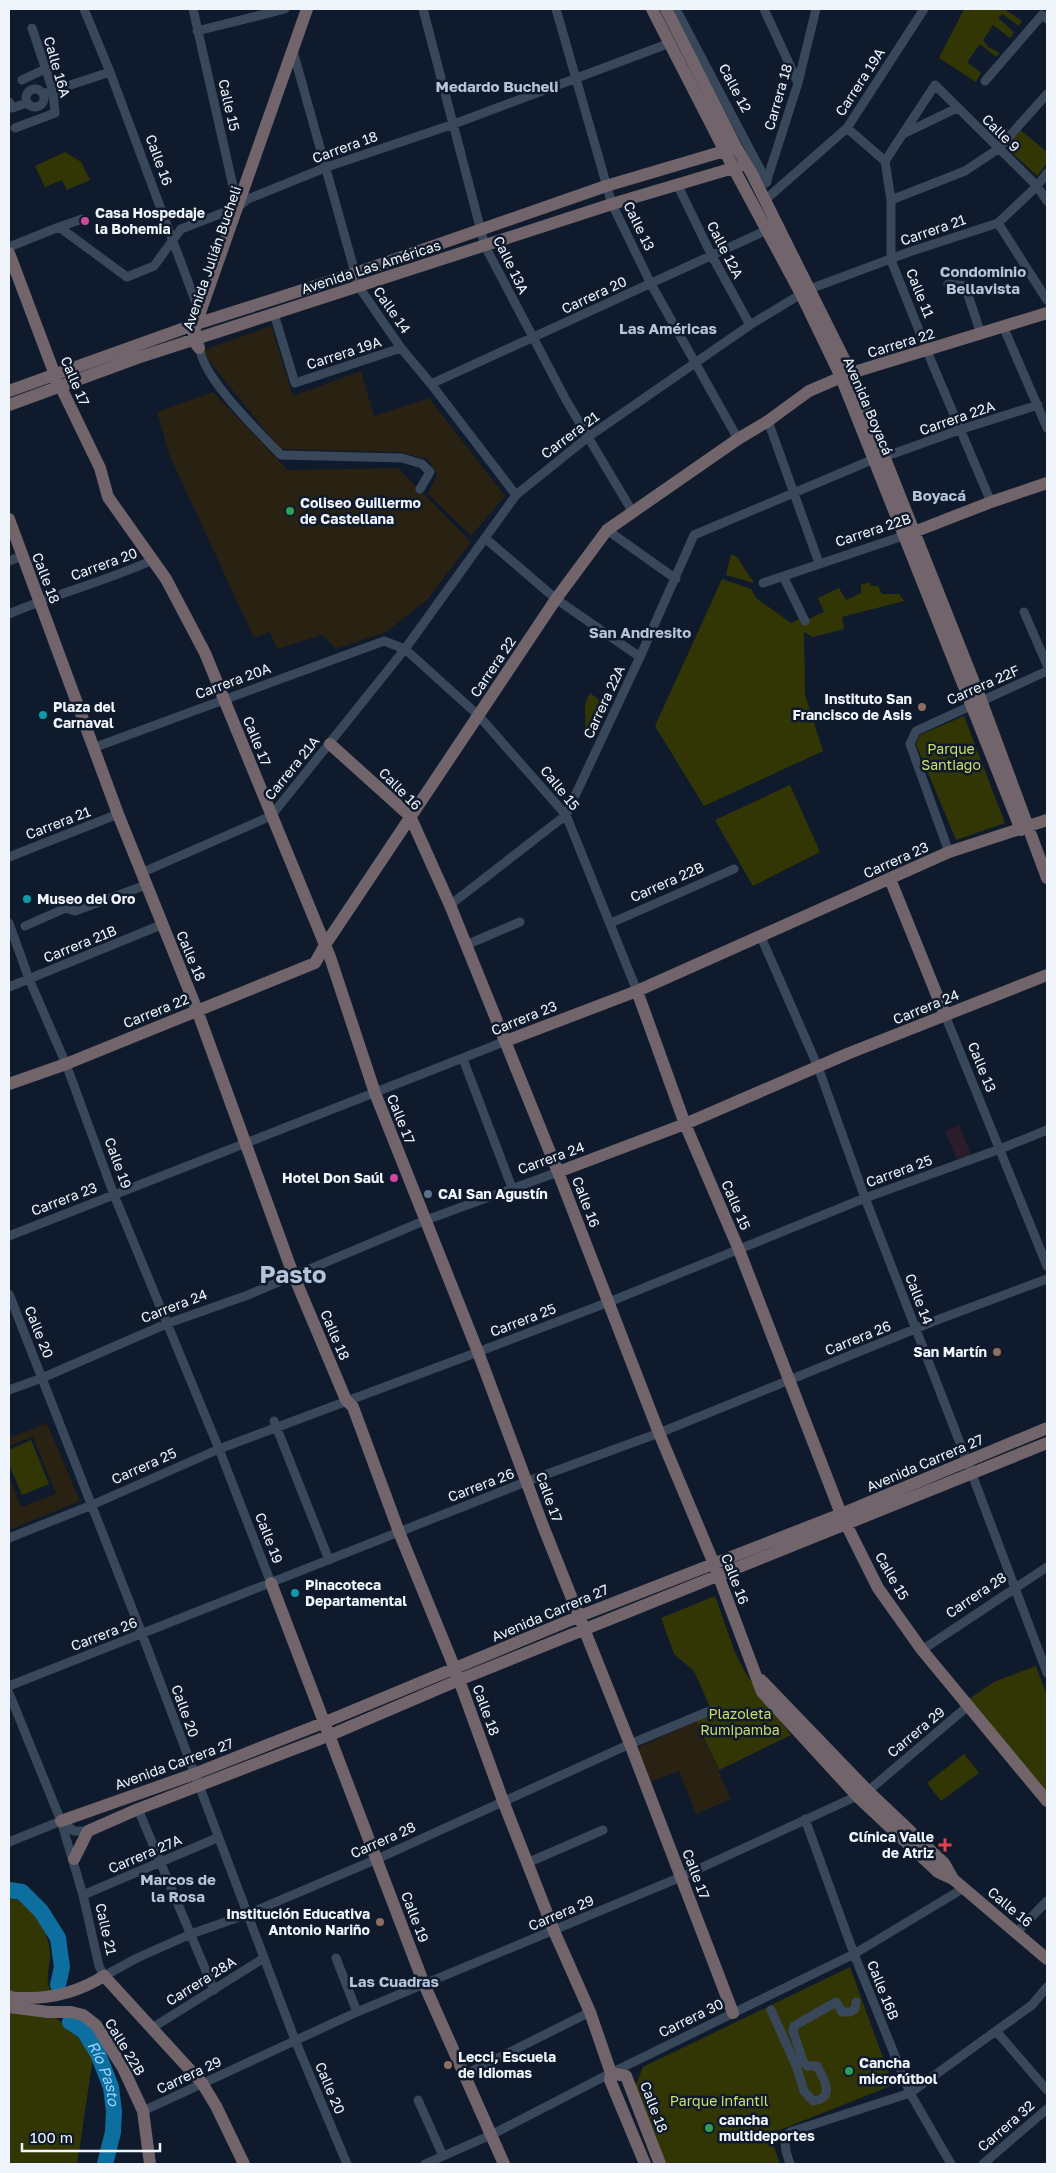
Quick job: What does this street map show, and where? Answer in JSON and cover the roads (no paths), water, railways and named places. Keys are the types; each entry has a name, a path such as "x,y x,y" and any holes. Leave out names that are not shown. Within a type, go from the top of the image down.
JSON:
{"street":[{"name":"Calle 16","path":"84,9 110,72 196,303 200,322"},
{"name":"Calle 15","path":"193,9 197,31 243,203"},
{"path":"197,31 285,9"},
{"name":"Avenida Julián Bucheli","path":"295,56 307,9"},
{"name":"Avenida Julián Bucheli","path":"198,342 200,322 295,56 316,9"},
{"name":"Calle 13A","path":"423,9 485,246 533,338 632,511"},
{"name":"Calle 13","path":"556,9 612,204 651,284 738,439"},
{"name":"Avenida Boyacá","path":"652,9 731,149"},
{"name":"Avenida Boyacá","path":"666,9 767,230 806,292"},
{"name":"Calle 12","path":"676,9 764,191"},
{"path":"764,9 798,83"},
{"name":"Carrera 18","path":"764,191 798,83 816,9"},
{"name":"Carrera 19A","path":"764,191 847,128 924,9"},
{"path":"985,82 1045,17"},
{"name":"Calle 16A","path":"15,128 55,113 53,91 32,28"},
{"name":"Carrera 18","path":"60,227 127,277 154,266 181,229 327,167 454,124 670,43"},
{"name":"Calle 14","path":"295,56 359,287 401,348 516,495"},
{"path":"22,80 45,70"},
{"path":"9,102 15,108 27,103 26,96 30,91 37,90 43,94 110,72"},
{"name":"Calle 9","path":"902,135 935,85 1036,186 1047,201"},
{"path":"891,200 965,171 998,149 1047,94"},
{"path":"847,128 885,161 902,135 957,108"},
{"name":"Avenida Las Américas","path":"9,405 57,380 200,322 481,232 606,186 731,149"},
{"name":"Calle 11","path":"885,161 891,200 892,260 991,502"},
{"name":"Avenida Boyacá","path":"739,166 764,191 806,292 846,375 977,702 1025,828"},
{"name":"Avenida Las Américas","path":"9,391 198,342 274,314 612,204 678,186 739,166"},
{"name":"Carrera 21","path":"404,649 516,495 588,437 750,325 806,292 998,223 1047,173"},
{"name":"Calle 12A","path":"678,186 711,254 750,325"},
{"path":"9,247 82,219"},
{"path":"998,223 1047,300"},
{"name":"Carrera 20","path":"431,384 651,284 711,254 767,230"},
{"name":"Calle 17","path":"9,253 57,380 100,468 108,497 166,579 206,653 325,945 375,1093 478,1352 528,1481 543,1526 586,1629 733,2013"},
{"path":"948,284 965,286 981,334"},
{"name":"Carrera 22","path":"9,1084 66,1064 315,963 410,816 556,599 607,530 632,511 738,439 768,421 809,391 846,375 930,356 981,334 1047,313"},
{"name":"Carrera 19A","path":"274,314 295,384 401,348"},
{"path":"1003,326 1047,428"},
{"path":"198,342 203,363 225,394 281,455 402,458 422,464 430,472 420,489"},
{"name":"Carrera 22A","path":"450,905 566,815 676,579 694,535 879,458 1038,405"},
{"path":"768,421 819,563"},
{"name":"Carrera 22B","path":"764,583 909,534 991,502 1047,483"},
{"name":"Calle 18","path":"9,519 118,814 161,925 197,1010 293,1274 346,1400 353,1407 399,1532 457,1675 527,1863 554,1931 590,2012 611,2072 610,2080 645,2164"},
{"path":"607,530 676,579"},
{"path":"485,538 556,599 640,657"},
{"path":"9,561 22,556"},
{"name":"Carrera 20","path":"9,614 39,601 110,578 153,560"},
{"path":"783,576 806,620"},
{"path":"1024,612 1047,665"},
{"name":"Calle 15","path":"384,641 404,649 478,715 566,815 611,923 685,1124 739,1250 844,1519 878,1588 922,1650 1047,1801"},
{"name":"Carrera 20A","path":"93,748 384,641"},
{"name":"Carrera 21A","path":"25,926 66,908 75,911 271,816 404,649"},
{"name":"Carrera 22F","path":"949,852 910,744 916,731 1047,671"},
{"name":"Calle 16","path":"330,744 410,816 450,905 506,1041 756,1674 863,1794 944,1863 953,1879 1047,1959"},
{"name":"Carrera 21","path":"9,857 118,814"},
{"name":"Carrera 23","path":"9,1236 637,991 949,852 1047,820"},
{"path":"1025,828 1047,878"},
{"name":"Carrera 22B","path":"611,923 734,869"},
{"name":"Calle 13","path":"890,879 1047,1266"},
{"path":"466,945 520,922"},
{"name":"Calle 19","path":"9,923 29,980 66,1064 114,1195 219,1448 424,1984 466,2074 504,2164"},
{"name":"Carrera 21B","path":"9,987 161,925"},
{"name":"Calle 14","path":"761,937 818,1068 865,1198 1047,1673"},
{"name":"Carrera 24","path":"9,1390 42,1378 166,1324 248,1295 293,1274 426,1220 685,1124 945,1015 1047,975"},
{"path":"463,1059 512,1188"},
{"name":"Carrera 25","path":"9,1538 92,1505 275,1424 478,1352 609,1302 865,1198 1000,1150 1047,1130"},
{"name":"Carrera 26","path":"9,1686 528,1481 660,1433 1047,1279"},
{"name":"Calle 20","path":"9,1294 142,1634 295,2040 347,2164"},
{"path":"275,1424 330,1560"},
{"name":"Avenida Carrera 27","path":"88,1831 323,1723 586,1629 718,1577 967,1461 1047,1428"},
{"name":"Avenida Carrera 27","path":"9,1842 62,1821 196,1780 328,1736 580,1616 714,1564 972,1474 1047,1443"},
{"name":"Carrera 28","path":"922,1650 1047,1567"},
{"name":"Calle 21","path":"9,1693 62,1821 74,1859 99,1966 104,1976 202,2083 216,2106 244,2164"},
{"name":"Carrera 29","path":"143,2111 357,2012 681,1877 863,1794 968,1706"},
{"name":"Carrera 28","path":"9,1996 13,1998 38,1998 65,1994 137,1958 191,1934 248,1914 377,1859 630,1744 712,1710"},
{"path":"138,1809 214,1990"},
{"name":"Calle 16B","path":"805,1819 854,1954 910,2092 950,2164"},
{"path":"62,1821 74,1831 88,1831 74,1859"},
{"path":"527,1863 603,1830"},
{"name":"Carrera 27A","path":"83,1896 218,1838"},
{"name":"Carrera 30","path":"427,2164 491,2135 611,2072 854,1954 964,1888"},
{"path":"1017,1932 1047,1900"},
{"name":"Carrera 28A","path":"152,2028 264,1958"},
{"path":"336,1958 357,2012"},
{"path":"790,2164 784,2148 785,2139 790,2132 910,2092 1032,2005 1047,1987"},
{"path":"770,2010 797,2068 804,2091 813,2101 823,2098 827,2093 827,2087 817,2066 807,2066 803,2061 794,2036 794,2026 836,2002 842,2012 850,2012 855,2009 856,2002"},
{"name":"Calle 22B","path":"9,2007 37,2011 71,2012 83,2015 96,2025 123,2068 143,2111 150,2164"},
{"path":"466,2074 590,2012"},
{"path":"996,2032 1047,2090"},
{"name":"Calle 18","path":"611,2072 626,2076 660,2164"},
{"path":"418,2100 443,2156"},
{"name":"Carrera 32","path":"983,2164 1047,2109"}],"waterway":[{"name":"Río Pasto","path":"9,1890 22,1892 41,1911 58,1938 62,1967 58,1985"},
{"name":"Río Pasto","path":"70,2022 84,2031 98,2054 111,2087 114,2111 113,2132 105,2164"}],"place":[{"name":"Casa Hospedaje la Bohemia","path":"85,221"},
{"name":"Coliseo Guillermo de Castellana","path":"290,511"},
{"name":"Instituto San Francisco de Asis","path":"922,707"},
{"name":"Plaza del Carnaval","path":"43,715"},
{"name":"Museo del Oro","path":"27,899"},
{"name":"Hotel Don Saúl","path":"394,1178"},
{"name":"CAI San Agustín","path":"428,1194"},
{"name":"San Martín","path":"997,1352"},
{"name":"Pinacoteca Departamental","path":"295,1593"},
{"name":"Clínica Valle de Atriz","path":"945,1845"},
{"name":"Institución Educativa Antonio Nariño","path":"380,1922"},
{"name":"Lecci, Escuela de Idiomas","path":"448,2065"},
{"name":"Cancha microfútbol","path":"849,2071"},
{"name":"cancha multideportes","path":"709,2128"}],"district":[{"name":"Medardo Bucheli","path":"497,87"},
{"name":"Condominio Bellavista","path":"983,280"},
{"name":"Las Américas","path":"668,329"},
{"name":"Boyacá","path":"939,496"},
{"name":"San Andresito","path":"640,633"},
{"name":"Pasto","path":"293,1275"},
{"name":"Marcos de la Rosa","path":"178,1888"},
{"name":"Las Cuadras","path":"394,1982"}],"park label":[{"name":"Parque Santiago","path":"951,758"},
{"name":"Plazoleta Rumipamba","path":"740,1722"},
{"name":"Parque infantil","path":"719,2101"}]}
